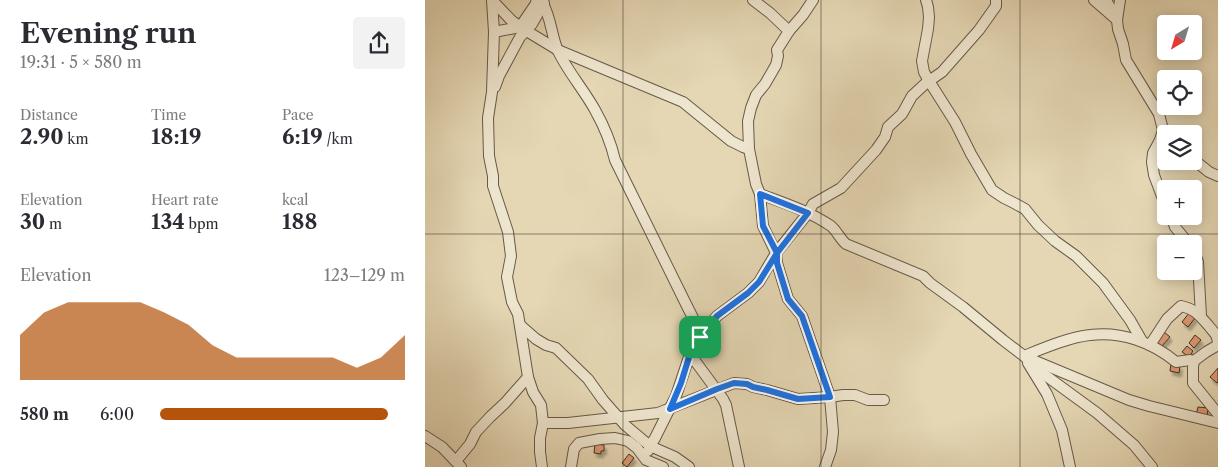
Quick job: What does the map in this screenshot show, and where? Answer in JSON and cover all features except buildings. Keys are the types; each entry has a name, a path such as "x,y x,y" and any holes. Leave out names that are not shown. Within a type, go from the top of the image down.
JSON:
{"street":[{"path":"492,0 511,20 558,50 683,102 731,141 749,149"},
{"path":"492,0 494,32 493,92"},
{"path":"753,0 789,31"},
{"path":"813,0 777,50 776,65 756,95 748,121 749,149 756,184 760,194 763,226 777,253 777,263 788,299 802,316 830,397 833,432 831,450 825,467"},
{"path":"925,0 928,7 928,28 922,61 924,72 955,122 992,190 1025,209 1038,225 1076,256 1103,283 1146,343"},
{"path":"646,460 650,446 670,409 681,383 690,354 700,337 717,316 748,293 759,282 777,253 813,204 841,188 877,150 885,137 888,127 902,114 912,96 942,72 979,30 996,6 996,0"},
{"path":"1094,0 1117,20"},
{"path":"1106,0 1117,20"},
{"path":"1120,0 1117,20 1126,60 1159,114 1163,125"},
{"path":"494,32 523,29 532,24 542,1"},
{"path":"542,1 558,50 595,109 611,144 615,160 694,320 700,337"},
{"path":"523,29 493,92 488,118 489,156 493,186 508,232 511,256 507,277 512,302 520,325 528,377 533,392 541,405 543,423 539,438 543,467"},
{"path":"1157,146 1153,153 1152,162 1157,183"},
{"path":"1202,166 1218,176"},
{"path":"760,194 808,213 832,227 846,244 923,276 1025,356 1045,375 1097,412 1134,445 1152,467"},
{"path":"1199,280 1201,316"},
{"path":"1146,343 1181,306 1189,308 1201,316 1217,335 1218,344 1194,361 1193,383 1218,414"},
{"path":"520,325 536,339 556,348 588,379 625,426 650,446 675,457 689,467"},
{"path":"1025,356 1047,347 1088,335 1103,334 1123,336 1146,343 1162,351 1176,362 1194,361"},
{"path":"690,354 717,389 726,405 739,467"},
{"path":"1025,356 1129,400 1218,423"},
{"path":"1025,356 1047,394 1062,430 1071,467"},
{"path":"425,436 442,447 459,464 476,432 528,377"},
{"path":"543,423 568,423 658,412 670,409 717,389 741,382 798,399 855,395 868,400 884,400"},
{"path":"571,467 574,449 579,443 600,438 615,438 628,441 637,448 646,460 663,467"}],"route":[{"path":"700,337 690,354 670,409 717,389 741,382 798,399 830,397 802,316 788,299 777,263 777,253 808,213 760,194 763,226 777,253 759,282 748,293 717,316 700,337"}]}
